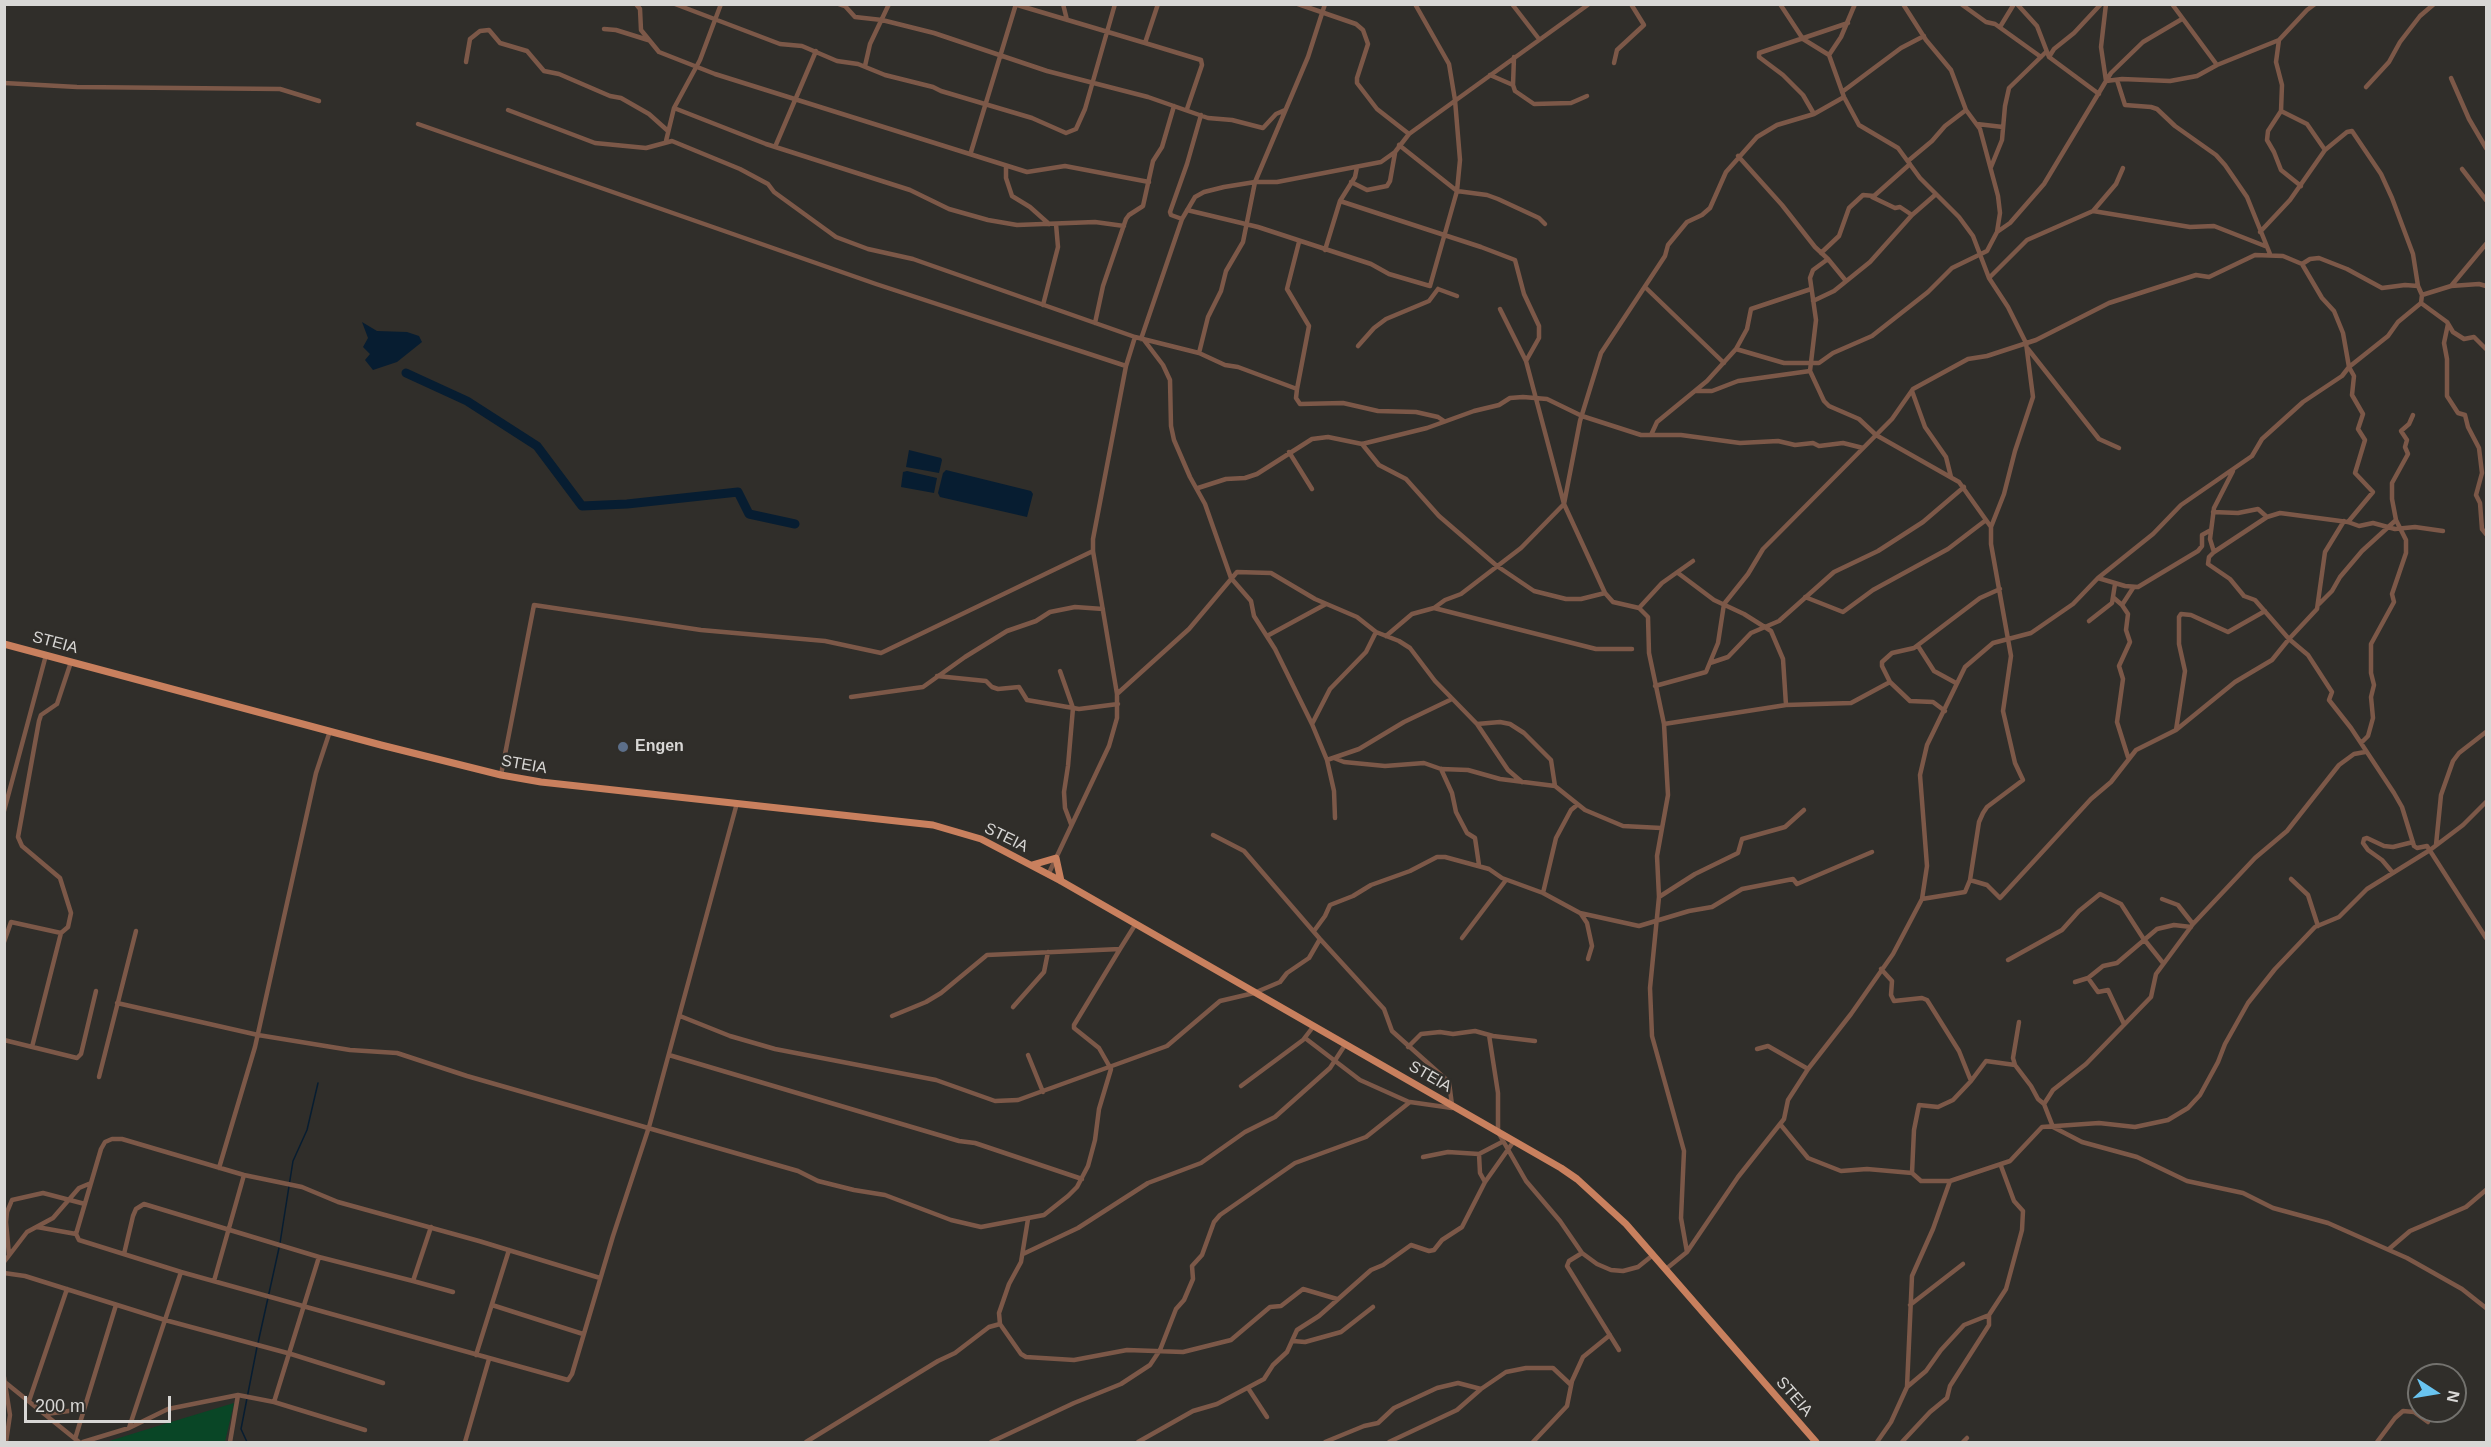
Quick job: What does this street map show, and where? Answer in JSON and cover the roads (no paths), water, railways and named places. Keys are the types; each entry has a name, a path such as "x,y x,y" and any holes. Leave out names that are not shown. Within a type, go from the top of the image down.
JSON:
{"main road":[{"name":"STEIA","path":"4,644 501,775 541,782 933,825 981,839 1062,881 1561,1168 1595,1194 1653,1254 1816,1443"},
{"path":"1032,865 1056,858 1062,881"}],"street":[{"path":"636,4 640,9 641,30 648,40 661,53 696,67 911,136 971,152 1006,166 1027,171 1065,166 1149,182"},
{"path":"675,4 780,44 816,51 837,61 865,66 885,75 933,87 1032,118 1066,133 1076,129 1080,122 1115,4"},
{"path":"666,141 674,108 696,67 721,4"},
{"path":"837,4 845,6 855,17 882,20 934,33 1000,56 1187,109 1210,119 1232,120 1263,128 1276,114 1285,110"},
{"path":"865,66 870,44 889,4"},
{"path":"1063,4 1067,20"},
{"path":"1145,43 1158,4"},
{"path":"1298,4 1356,24 1363,30 1368,44 1357,83 1377,110 1409,134"},
{"path":"1199,353 1208,317 1221,291 1226,271 1243,242 1255,182 1308,57 1325,4"},
{"path":"1415,4 1449,64 1461,164 1458,191 1430,286"},
{"path":"1512,4 1539,39"},
{"path":"1351,182 1367,190 1387,186 1395,152 1409,134 1589,4"},
{"path":"1614,63 1617,50 1644,26 1631,4"},
{"path":"1780,4 1803,39 1829,55 1843,94 1859,125 1895,145 1935,195 1962,220 1973,236 1989,278 2008,307 2028,349 2033,400 2015,451 2004,494 1991,527 1991,544 2008,637 2010,665 2002,711 2015,763 2023,780 1987,807 1983,813 1979,822 1967,888 1962,893 1922,899"},
{"path":"1829,55 1848,23 1855,4"},
{"path":"1736,349 1784,363 1819,363 1833,353 1872,336 1928,292 1952,268 1989,249 1997,232 2000,205 1977,124 1966,110 1952,70 1924,36 1903,4"},
{"path":"1961,4 1986,22 2000,27 2041,57"},
{"path":"2000,27 2015,4 2037,26 2047,55 2099,94"},
{"path":"1991,167 2002,140 2009,88 2041,57 2047,55 2074,33 2101,4"},
{"path":"2106,4 2101,47 2106,81"},
{"path":"2172,4 2217,65"},
{"path":"2106,81 2185,80 2279,40 2315,4"},
{"path":"2366,87 2389,62 2400,42 2420,16 2434,4"},
{"path":"971,152 1015,5 1201,60 1202,65 1187,109"},
{"path":"1997,232 2010,223 2044,184 2110,73 2144,42 2182,20"},
{"path":"1814,114 1803,95 1758,56 1761,52 1848,23"},
{"path":"604,29 616,30 648,40"},
{"path":"466,62 470,39 480,31 489,30 500,43 527,51 544,71 559,74 613,97 621,98 649,114 668,131"},
{"path":"1386,636 1412,614 1434,608 1444,600 1461,594 1528,542 1564,504 1582,416 1601,353 1665,256 1668,245 1687,222 1702,215 1710,208 1726,172 1738,156 1757,137 1777,125 1814,114 1901,48 1924,36"},
{"path":"2279,40 2276,62 2282,85 2281,111 2268,131 2267,140 2281,170 2301,186"},
{"path":"776,147 816,51"},
{"path":"1513,85 1514,57"},
{"path":"1490,75 1513,85 1520,96 1534,104 1571,103 1587,96"},
{"path":"2451,78 2469,119 2487,148"},
{"path":"2117,80 2124,105 2157,109 2175,126 2216,155 2240,184 2270,254"},
{"path":"4,83 76,87 280,89 319,101"},
{"path":"1095,323 1103,286 1124,226 1129,214 1143,206 1153,161 1162,147 1174,106"},
{"path":"674,108 776,147 910,190 954,210 1017,225 1095,222 1124,226"},
{"path":"508,110 594,143 646,148 666,141 698,151 768,184 774,192 836,237 868,249 913,260 1140,339 1199,353 1225,365 1238,367 1297,389"},
{"path":"1872,197 1945,126 1966,110"},
{"path":"2281,111 2307,124 2325,150"},
{"path":"1182,219 1171,215 1170,212 1201,115"},
{"path":"418,124 821,265 1126,366"},
{"path":"1977,124 2003,127"},
{"path":"1666,1269 1687,1252 1738,1177 1780,1124 1785,1116 1788,1100 1902,939 1922,899 1927,866 1920,775 1927,745 1967,665 1993,643 2032,632 2073,604 2098,578 2153,534 2188,499 2252,456 2262,439 2303,402 2342,376 2349,367 2388,336 2398,322 2421,303 2422,296 2418,286 2413,254 2392,198 2381,174 2354,134 2347,132 2325,150 2301,186 2260,231"},
{"path":"1399,145 1458,191 1498,199 1539,218 1545,224"},
{"path":"1048,874 1114,731 1118,704 1093,551 1094,530 1126,366 1140,339 1182,219 1195,197 1204,192 1255,182 1277,182 1381,162 1395,152"},
{"path":"1738,156 1758,176 1766,189 1846,281"},
{"path":"1006,166 1006,178 1012,196 1030,207 1049,224"},
{"path":"1326,250 1340,201 1357,167"},
{"path":"1989,278 2030,238 2093,211 2116,184 2123,168"},
{"path":"2462,169 2487,200"},
{"path":"1821,253 1839,236 1849,208 1864,194 1895,208 1900,207 1912,214"},
{"path":"1813,301 1831,293 1869,262 1912,214 1935,195"},
{"path":"1340,201 1445,235 1512,259 1518,264 1524,294 1539,326 1538,340 1526,361"},
{"path":"1187,210 1247,225 1371,264 1389,274 1457,296"},
{"path":"2093,211 2190,227 2214,226 2265,246"},
{"path":"1043,305 1058,247 1056,224"},
{"path":"1299,242 1287,289 1309,326 1297,389 1296,398 1300,404 1343,403 1378,411 1416,412 1438,417 1444,422"},
{"path":"2451,286 2487,243"},
{"path":"1655,686 1704,674 1718,643 1724,604 1772,539 1892,419 1912,391 1964,360 1986,357 2048,335 2109,303 2196,275 2209,277 2248,256 2270,254 2286,257 2302,264 2322,298 2334,311 2344,337 2349,367 2354,376 2352,394 2363,414 2358,429 2366,440 2355,473 2356,477 2368,485 2373,492 2346,521 2325,552 2316,612 2272,660 2235,682 2176,730 2140,747 2128,758 2111,782 2091,799 2000,898 1988,885 1970,880"},
{"path":"2302,264 2319,258 2347,269 2382,288 2418,286"},
{"path":"1828,259 1811,273 1810,290 1816,320 1810,371 1826,404 1859,419 1876,435 1951,477 1964,487 1991,527"},
{"path":"2422,296 2451,286 2479,284 2487,286"},
{"path":"1646,286 1724,363"},
{"path":"1358,346 1374,328 1386,319 1429,300 1438,289"},
{"path":"1651,435 1657,422 1695,391 1736,349 1744,337 1751,309 1810,290"},
{"path":"2421,303 2448,324 2453,332 2464,339 2474,337 2487,349"},
{"path":"1500,309 1526,361 1564,504 1605,593 1616,603 1639,608 1648,617 1648,653 1664,724 1668,795 1657,856 1659,897 1650,992 1653,1012 1652,1036 1684,1151 1681,1218 1687,1252"},
{"path":"2448,324 2444,343 2447,359 2447,396 2458,413 2465,415 2468,427 2479,448 2482,473 2476,495 2480,503 2482,529 2487,534"},
{"path":"1140,339 1163,365 1170,381 1171,426 1174,440 1190,477 1198,488 1231,578 1250,600 1254,616 1267,636 1312,724 1327,759 1334,791 1335,818"},
{"path":"2028,349 2099,439 2119,448"},
{"path":"1695,391 1712,391 1738,381 1810,371"},
{"path":"1912,391 1926,426 1946,457 1951,477"},
{"path":"1198,488 1226,479 1245,478 1257,474 1312,439 1320,437 1362,444 1499,405 1510,398 1525,396 1551,401 1582,416 1633,433 1681,435 1740,443 1778,441 1795,445 1819,446 1842,442 1863,448"},
{"path":"2361,743 2368,736 2373,718 2374,685 2370,648 2395,600 2392,594 2406,553 2406,540 2396,520 2392,483 2408,454 2405,447 2407,440 2401,431 2409,424 2413,415"},
{"path":"1362,444 1379,465 1406,479 1439,516 1497,566 1534,591 1546,596 1581,599 1605,593"},
{"path":"1289,452 1312,489"},
{"path":"2214,552 2211,530 2213,512 2234,470"},
{"path":"1710,663 1732,654 1751,633 1779,621 1834,572 1878,551 1923,522 1964,487"},
{"path":"2213,512 2238,513 2258,508 2267,517"},
{"path":"2443,531 2415,527 2388,528 2371,523 2359,526 2346,521 2280,513 2267,517 2214,552 2208,562 2210,567 2229,579 2244,596 2255,600 2289,639 2308,655 2332,692 2329,700 2361,743 2402,807 2415,848 2426,845 2487,938"},
{"path":"1805,597 1843,612 1873,590 1948,549 1986,520"},
{"path":"2319,604 2332,591 2340,577 2362,551 2396,520"},
{"path":"2122,605 2133,587 2198,551 2202,546 2202,535 2211,530"},
{"path":"501,775 534,605 701,630 825,641 881,653 1093,551"},
{"path":"1639,608 1662,584 1693,561"},
{"path":"1117,694 1189,629 1231,578 1241,571 1271,573 1326,604 1357,617 1376,632 1410,648 1452,699 1477,724 1508,770 1522,782"},
{"path":"1678,573 1705,595 1766,627 1774,635 1782,653 1786,705"},
{"path":"2098,578 2133,587"},
{"path":"2089,621 2108,608 2114,598 2115,584"},
{"path":"1945,711 1933,702 1910,701 1890,682 1882,662 1892,653 1918,646 1980,598 2000,589"},
{"path":"2114,598 2128,614 2127,632 2130,642 2119,666 2123,679 2117,722 2128,758"},
{"path":"1267,636 1326,604"},
{"path":"851,696 913,689 931,683 937,676 1007,631 1036,621 1047,613 1075,606 1103,609"},
{"path":"1434,608 1596,649 1632,649"},
{"path":"2176,730 2186,671 2179,644 2181,614 2191,615 2228,632 2265,611"},
{"path":"1312,724 1330,689 1366,652 1376,632"},
{"path":"1918,646 1934,671 1956,683"},
{"path":"4,811 46,655"},
{"path":"32,1047 61,933 68,927 71,913 63,884 56,873 22,846 18,837 39,721 41,715 57,704 71,662"},
{"path":"1060,671 1073,708 1064,792 1065,808 1071,824"},
{"path":"937,676 986,681 998,689 1019,687 1027,700 1073,708 1087,709 1118,704"},
{"path":"1664,724 1786,705 1851,703 1890,682"},
{"path":"1327,759 1359,748 1404,722 1452,699"},
{"path":"1477,724 1500,722 1510,724 1524,733 1551,760 1555,786"},
{"path":"219,1168 258,1035 316,773 330,731"},
{"path":"2436,845 2441,795 2453,761 2459,753 2487,732"},
{"path":"2044,1104 2053,1090 2086,1064 2151,996 2156,974 2192,926 2255,858 2287,831 2339,765 2354,754 2365,752"},
{"path":"1335,758 1344,762 1385,766 1424,763 1441,769 1468,770 1500,779 1555,786 1577,805 1623,826 1661,828"},
{"path":"1441,769 1452,793 1456,812 1467,833 1475,838 1479,865"},
{"path":"1780,1124 1808,1158 1841,1171 1867,1169 1912,1173 1921,1181 1950,1181 2001,1166 2013,1159 2040,1129 2099,1123 2135,1127 2168,1120 2187,1108 2200,1095 2218,1062 2224,1044 2248,1003 2275,969 2318,926 2339,917 2363,892 2430,850 2463,825 2487,802"},
{"path":"36,1227 75,1234 79,1240 181,1272 568,1380 572,1374 600,1278 649,1127 737,803"},
{"path":"1543,893 1556,838 1571,810 1577,805"},
{"path":"1659,897 1695,874 1738,853 1742,839 1785,827 1804,810"},
{"path":"1213,835 1244,851 1384,1009 1392,1031 1449,1082 1455,1107 1409,1102 1368,1084 1305,1038"},
{"path":"2393,873 2382,860 2368,850 2363,843 2364,839 2392,847 2413,842"},
{"path":"1314,931 1330,905 1437,857 1479,865 1506,880 1543,893 1580,913 1635,926 1656,923 1689,911 1712,907 1743,889 1793,879 1797,884 1872,852"},
{"path":"2291,879 2308,895 2318,926"},
{"path":"1462,938 1506,880"},
{"path":"2008,960 2062,930 2079,911 2100,894 2121,904 2163,963"},
{"path":"2162,899 2178,905 2192,926"},
{"path":"1580,913 1587,923 1592,946 1588,959"},
{"path":"4,942 11,922 61,933"},
{"path":"117,1003 258,1035 350,1050 397,1053 477,1079 798,1171 818,1181 885,1195 961,1223 981,1227 1044,1215 1068,1196 1082,1179 1092,1156 1099,1109 1110,1073 1109,1066 1095,1043 1074,1027 1135,925"},
{"path":"2075,982 2088,978 2103,966 2117,963 2143,938 2157,929 2168,925 2192,926"},
{"path":"99,1077 136,931"},
{"path":"680,1016 730,1036 775,1049 936,1080 995,1101 1018,1100 1167,1046 1220,1001 1254,993 1280,982 1287,973 1310,958 1320,939"},
{"path":"892,1016 941,993 987,955 1120,949"},
{"path":"1013,1007 1044,972 1048,952"},
{"path":"1881,969 1892,981 1894,1001 1922,998 1927,1000 1959,1051 1971,1081"},
{"path":"2088,978 2098,992 2108,990 2124,1024"},
{"path":"4,1040 77,1058 81,1054 96,991"},
{"path":"2019,1022 2013,1058 2014,1065 2044,1104 2053,1126 2082,1142 2137,1157 2187,1181 2243,1193 2274,1208 2313,1217 2389,1249 2462,1289 2487,1308"},
{"path":"1241,1086 1305,1038 1313,1027"},
{"path":"1408,1047 1424,1034 1475,1031 1535,1041"},
{"path":"1489,1035 1498,1093 1498,1132 1507,1152 1526,1181 1560,1221 1582,1253 1597,1264 1618,1272 1638,1267 1653,1254"},
{"path":"1023,1254 1078,1228 1148,1184 1201,1162 1245,1132 1275,1117 1330,1068 1345,1045"},
{"path":"1757,1049 1768,1046 1808,1069"},
{"path":"669,1055 959,1141 975,1143 1082,1179"},
{"path":"1028,1055 1043,1092"},
{"path":"1912,1173 1914,1130 1918,1107 1923,1104 1938,1107 1949,1102 1971,1081 1986,1061 2014,1065"},
{"path":"991,1443 1074,1403 1121,1384 1150,1365 1160,1350 1176,1309 1185,1300 1193,1279 1192,1266 1201,1257 1214,1222 1220,1215 1295,1163 1366,1137 1409,1102"},
{"path":"75,1234 101,1149 105,1142 122,1139 244,1175 302,1187 338,1202 431,1227 600,1278"},
{"path":"1138,1443 1193,1411 1217,1404 1267,1377 1273,1365 1287,1353 1297,1330 1319,1316 1364,1275 1411,1245 1429,1251 1434,1250 1442,1240 1462,1227 1485,1182 1514,1141"},
{"path":"1423,1157 1448,1152 1479,1154 1502,1142"},
{"path":"1479,1154 1480,1173 1485,1182"},
{"path":"1902,1443 1930,1412 1947,1398 1950,1386 1989,1325 1989,1315 2006,1289 2022,1230 2023,1211 2014,1201 2001,1166"},
{"path":"214,1281 244,1175"},
{"path":"1877,1443 1891,1422 1907,1387 1913,1271 1933,1229 1950,1181"},
{"path":"4,1262 27,1232 53,1218 83,1185 91,1183"},
{"path":"2389,1249 2410,1231 2466,1207 2487,1190"},
{"path":"9,1255 6,1222 12,1200 43,1193 85,1204"},
{"path":"123,1254 133,1216 140,1205 150,1205 319,1257 453,1292"},
{"path":"1028,1219 1023,1254 1001,1304 1000,1324 1021,1354 1026,1357 1074,1360 1123,1351 1183,1352 1231,1340 1270,1307 1281,1306 1303,1289 1337,1299"},
{"path":"413,1281 431,1227"},
{"path":"476,1355 509,1250"},
{"path":"1582,1253 1569,1261 1567,1266 1618,1350"},
{"path":"274,1402 291,1354 319,1257"},
{"path":"1910,1305 1963,1264"},
{"path":"129,1428 181,1272"},
{"path":"4,1273 25,1276 165,1320 291,1354 383,1383"},
{"path":"29,1401 67,1289"},
{"path":"79,1442 84,1409 116,1305"},
{"path":"492,1305 583,1334"},
{"path":"1293,1341 1305,1342 1341,1332 1373,1307"},
{"path":"1907,1387 1926,1371 1941,1350 1964,1325 1989,1315"},
{"path":"806,1443 938,1360 955,1353 989,1327 1000,1324"},
{"path":"1533,1443 1567,1406 1570,1384 1583,1357 1610,1335"},
{"path":"465,1443 489,1359"},
{"path":"1389,1443 1457,1410 1481,1389 1506,1372 1526,1368 1553,1368 1570,1384"},
{"path":"5,1380 79,1442"},
{"path":"5,1380 10,1415 6,1443"},
{"path":"1324,1443 1364,1426 1378,1423 1394,1408 1437,1388 1463,1383 1481,1389"},
{"path":"1248,1388 1267,1417"},
{"path":"79,1442 129,1428 168,1409 238,1395 274,1402 365,1430"},
{"path":"230,1443 238,1395"},
{"path":"46,1414 84,1409"},
{"path":"2377,1443 2395,1418 2403,1411 2407,1411"},
{"path":"1963,1443 1966,1438"}],"water":[{"path":"362,322 377,331 407,332 419,336 422,342 397,362 373,370 365,360 370,354 363,347 368,338"},
{"path":"909,450 941,458 939,473 906,467"},
{"path":"946,470 1031,491 1033,494 1027,517 940,497 938,493 943,473"},
{"path":"903,472 937,478 934,493 901,487"}],"waterway":[{"path":"406,373 467,401 537,446 582,506 627,504 738,492 749,514 795,524"},
{"path":"280,1243 293,1161 307,1130 318,1083"},
{"path":"258,1343 279,1248"},
{"path":"247,1442 241,1429 257,1347"}],"place":[{"name":"Engen","path":"623,747"}]}
